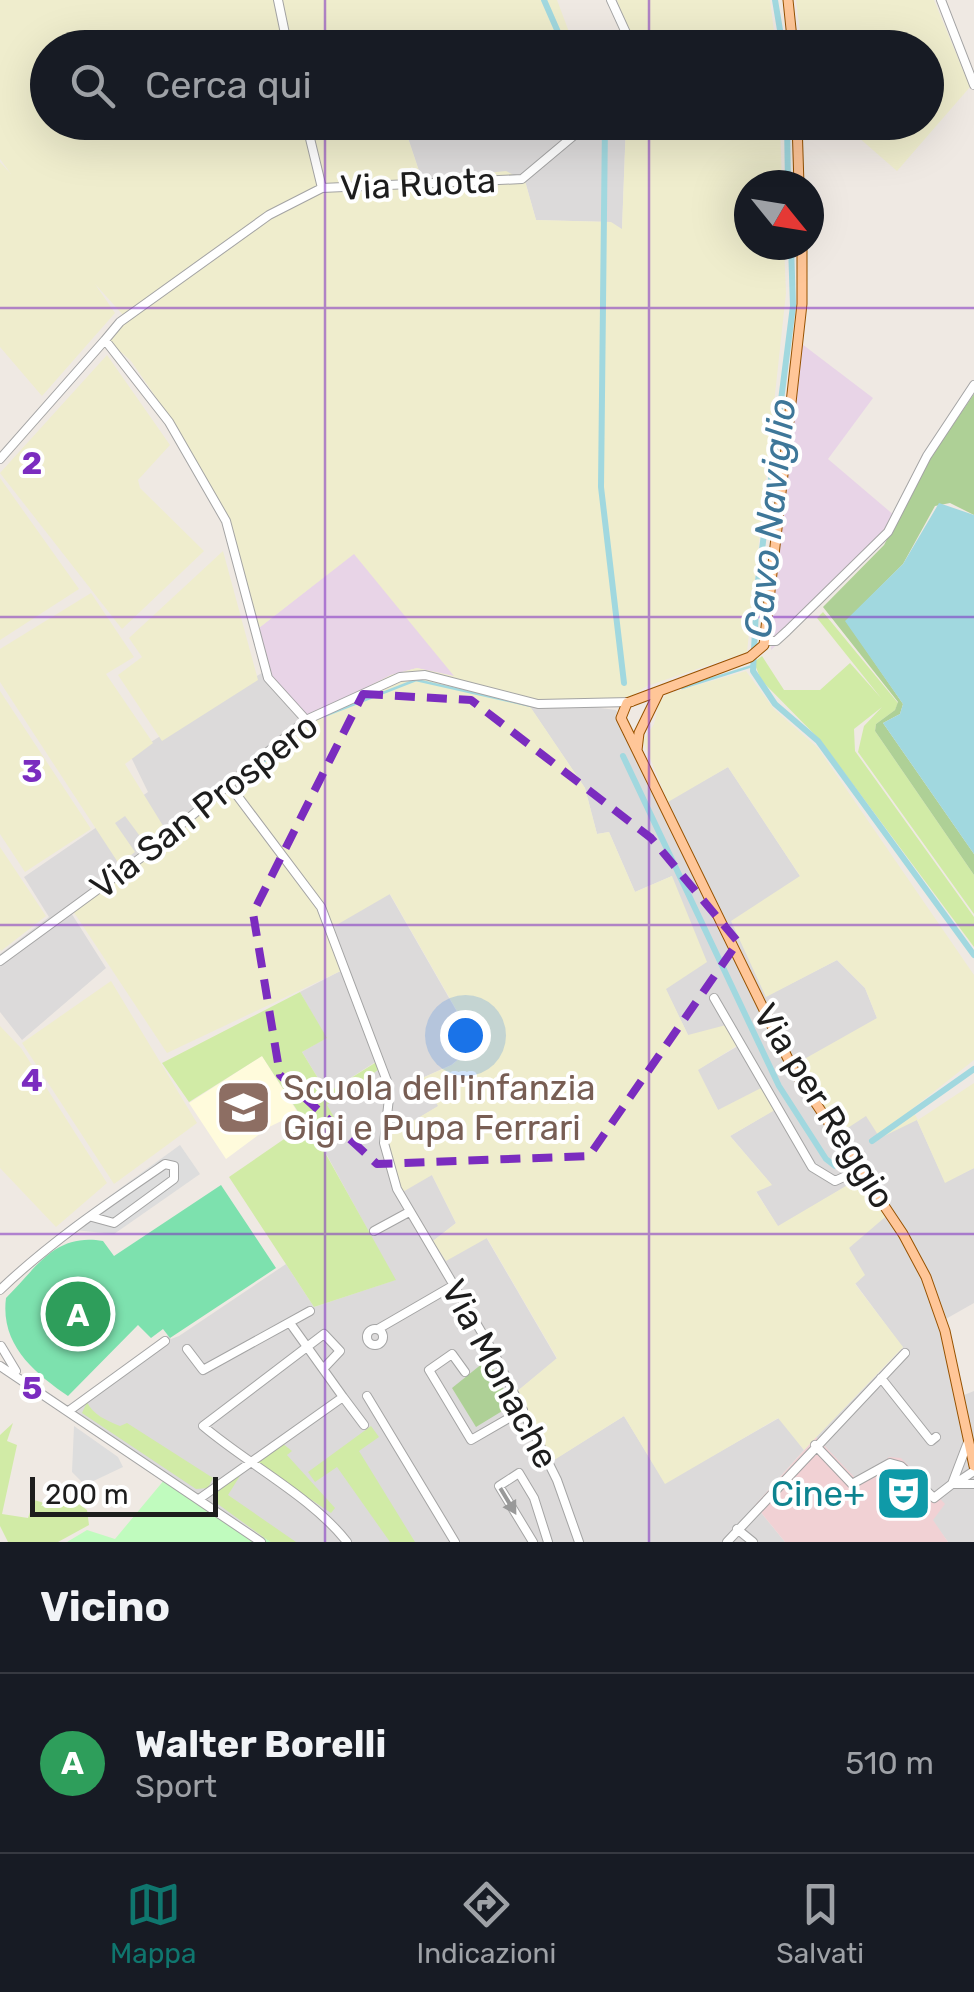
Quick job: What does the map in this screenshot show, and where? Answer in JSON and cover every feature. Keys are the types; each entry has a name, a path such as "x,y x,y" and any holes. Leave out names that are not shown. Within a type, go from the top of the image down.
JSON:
{"main road":[{"path":"788,0 792,30"},
{"path":"799,140 800,170"},
{"path":"642,727 622,721 622,710 633,701 746,659 762,646 802,304 802,260"},
{"path":"638,758 642,727 660,690"},
{"path":"633,701 648,714"},
{"name":"Via per Reggio","path":"622,721 793,1069 909,1243 930,1287 945,1331 974,1467"}],"street":[{"path":"278,0 284,30"},
{"path":"611,0 624,30"},
{"path":"940,0 974,86"},
{"name":"Via Ruota","path":"310,140 322,188 522,178 568,140"},
{"path":"0,459 120,322 258,223 322,188"},
{"path":"105,340 169,422 226,521 268,678 306,720"},
{"path":"762,646 787,632 888,532 927,456 974,386"},
{"name":"Via San Prospero","path":"0,961 116,876 306,720 400,676 425,675 497,697 596,706 633,701"},
{"name":"Via San Prospero","path":"596,706 622,721"},
{"name":"Via Monache","path":"230,786 304,879 330,926 386,1078 390,1100 384,1152 409,1212 523,1410 557,1480 579,1542"},
{"path":"714,998 812,1167 834,1181 844,1181 859,1170"},
{"path":"0,1290 42,1250 165,1164 174,1166 174,1179 114,1223 92,1218"},
{"path":"374,1232 409,1212"},
{"path":"378,1329 454,1286"},
{"path":"188,1349 203,1370 310,1312"},
{"path":"290,1323 364,1425"},
{"path":"323,1369 340,1351 324,1334 204,1421 246,1462 327,1516 348,1542"},
{"path":"70,1410 164,1341"},
{"path":"1,1344 18,1374"},
{"path":"0,1355 1,1344"},
{"path":"728,1542 905,1352"},
{"path":"465,1372 452,1354 428,1370 471,1440 523,1410"},
{"path":"0,1366 18,1374 261,1542"},
{"path":"882,1378 931,1441 936,1437"},
{"path":"367,1396 455,1542"},
{"path":"199,1499 246,1462 343,1397"},
{"path":"956,1480 968,1441"},
{"path":"815,1445 852,1484 890,1463 901,1466 927,1496 941,1496 974,1467"},
{"path":"533,1542 500,1486 519,1473 529,1487 548,1542"},
{"path":"956,1480 974,1484"},
{"path":"738,1529 753,1542"}],"highlighted area":[{"path":"363,694 471,700 651,838 738,942 589,1156 377,1164 280,1075 253,913"}],"shaded area":[{"path":"0,0 557,0 568,30 30,30 30,140 409,140 422,180 506,171 525,181 536,220 611,222 622,229 625,140 781,140 782,170 734,170 734,260 785,260 786,293 747,652 647,686 620,704 525,699 585,788 597,834 609,832 635,892 672,876 707,962 666,989 688,1035 726,1025 738,1045 698,1070 718,1110 765,1086 780,1107 730,1136 772,1185 756,1192 778,1226 863,1176 891,1212 849,1248 865,1275 855,1284 903,1347 804,1450 778,1418 665,1484 624,1416 551,1462 515,1393 557,1358 487,1238 446,1261 433,1241 456,1223 432,1175 401,1193 386,1149 388,1136 438,1106 422,1078 452,1065 476,1044 390,894 333,927 347,968 167,1053 71,908 335,703 391,675 417,668 454,676 354,554 255,631 224,515 162,406 131,361 103,336 124,316 95,284 115,313 42,396 0,347 0,162 11,174 0,159"},
{"path":"617,0 770,0 774,30 627,30"},
{"path":"796,0 934,0 970,87 944,117 944,30 800,30"},
{"path":"409,140 625,140 622,230 610,222 536,220 525,181 422,180"},
{"path":"861,140 924,140 897,171"},
{"path":"802,344 873,398 828,459 895,516 886,531 807,612 809,615 771,650 781,515"},
{"path":"107,355 170,445 138,480 140,488 204,551 122,629 0,473"},
{"path":"0,478 79,589 0,640"},
{"path":"223,551 258,680 162,741 118,675 142,657 129,638"},
{"path":"354,553 456,677 417,668 391,675 307,722 265,671 255,631"},
{"path":"91,593 134,657 106,674 153,743 125,764 165,829 145,843 125,816 115,823 135,852 119,864 0,682 0,649"},
{"path":"265,671 307,722 68,908 106,968 22,1040 0,1012 0,954 49,917 24,877 148,792 130,755"},
{"path":"746,671 774,709 818,748 974,975 974,1060 912,1109 918,1120 974,1083 974,1168 945,1183 917,1120 880,1138 866,1116 840,1133 799,1062 877,1018 865,988 837,960 766,997 731,921 800,876 728,767 668,802 643,741 654,724 659,703 667,694"},
{"path":"0,691 91,829 25,872 0,834"},
{"path":"524,698 616,710 668,801 728,767 800,876 767,996 837,960 865,988 877,1018 840,1132 866,1115 917,1120 945,1182 974,1168 974,1303 944,1320 964,1395 974,1391 974,1542 948,1542 932,1520 858,1482 816,1437 903,1348 855,1283 849,1247 863,1176 778,1227 756,1191 771,1184 730,1136 779,1107 718,1110 697,1070 738,1046 688,1035 665,988 672,876 635,892 609,832 597,834 585,788"},
{"path":"0,847 46,916 1,951 0,949"},
{"path":"389,893 476,1045 451,1065 422,1078 439,1106 388,1136 432,1175 456,1223 433,1241 446,1260 486,1237 557,1359 515,1393 552,1461 624,1416 665,1483 779,1418 804,1450 755,1505 785,1542 271,1542 65,1411 168,1335 171,1339 179,1336 286,1264 314,1307 395,1280 323,1148 327,1105 381,1068 377,1061 327,1093 302,1052 326,1038 300,992 346,968 332,927"},
{"path":"111,981 197,1123 114,1184 22,1043"},
{"path":"0,1026 21,1048 107,1183 56,1227 0,1168"},
{"name":"Scuola dell'infanzia Gigi e Pupa Ferrari","path":"262,1056 298,1113 269,1127 226,1159 189,1103"},
{"path":"180,1145 200,1174 114,1234 64,1229"},
{"path":"74,1426 118,1457 123,1467 85,1485 72,1472"},
{"path":"816,1437 858,1481 889,1457 901,1458 945,1504 933,1520 948,1542 785,1542 755,1505"}],"green space":[{"path":"974,394 974,515 950,503 935,506 903,564 846,621 903,704 900,714 883,723 974,854 974,875 875,731 876,724 895,710 898,702 823,607 884,545 930,458"},
{"path":"823,612 898,703 876,724 875,731 974,875 974,914 858,752 864,726 882,707 854,729 855,751 974,917 974,947 820,740 761,680 754,662 762,656 784,690 820,690 850,663 881,698 817,618"},
{"path":"300,992 327,1038 302,1052 327,1093 378,1061 381,1068 327,1105 345,1136 323,1149 396,1280 314,1307 229,1177 306,1124 262,1056 189,1102 162,1063"},
{"path":"221,1185 276,1268 170,1338 163,1329 151,1338 138,1325 68,1396 32,1367 14,1344 6,1298 48,1254 86,1240 103,1241 114,1256"},
{"path":"488,1359 512,1405 476,1427 452,1388"},
{"path":"87,1402 100,1417 120,1426 127,1423 213,1478 208,1488 196,1489 82,1413"},
{"path":"13,1423 7,1441 17,1445 2,1514 28,1518 34,1500 58,1507 63,1492 87,1510 89,1525 58,1542 8,1542 0,1526 0,1435"},
{"path":"371,1426 379,1437 359,1451 415,1542 390,1542 337,1467 315,1482 308,1472"},
{"path":"282,1443 292,1451 287,1455 335,1508 331,1513 255,1462"},
{"path":"243,1471 228,1495 296,1542 270,1542 215,1502 214,1492"},
{"path":"165,1479 271,1542 67,1542 87,1530 115,1539"}],"water":[{"path":"939,503 974,515 974,854 883,723 900,714 903,704 845,621 903,564"}],"waterway":[{"path":"544,0 557,30"},
{"name":"Cavo Naviglio","path":"775,0 780,30"},
{"path":"605,140 601,487 624,683"},
{"name":"Cavo Naviglio","path":"787,140 788,170"},
{"name":"Cavo Naviglio","path":"791,260 793,306 757,589 753,671 775,704 818,741 974,955"},
{"path":"682,688 752,666"},
{"path":"324,716 416,680 531,706"},
{"path":"242,781 308,723"},
{"path":"623,756 779,1086 826,1159 835,1166 843,1162"},
{"path":"872,1141 974,1069"}],"place":[{"name":"Scuola dell'infanzia Gigi e Pupa Ferrari","path":"244,1108"},
{"name":"Walter Borelli","path":"78,1314"},
{"name":"Cine+","path":"904,1494"}]}
